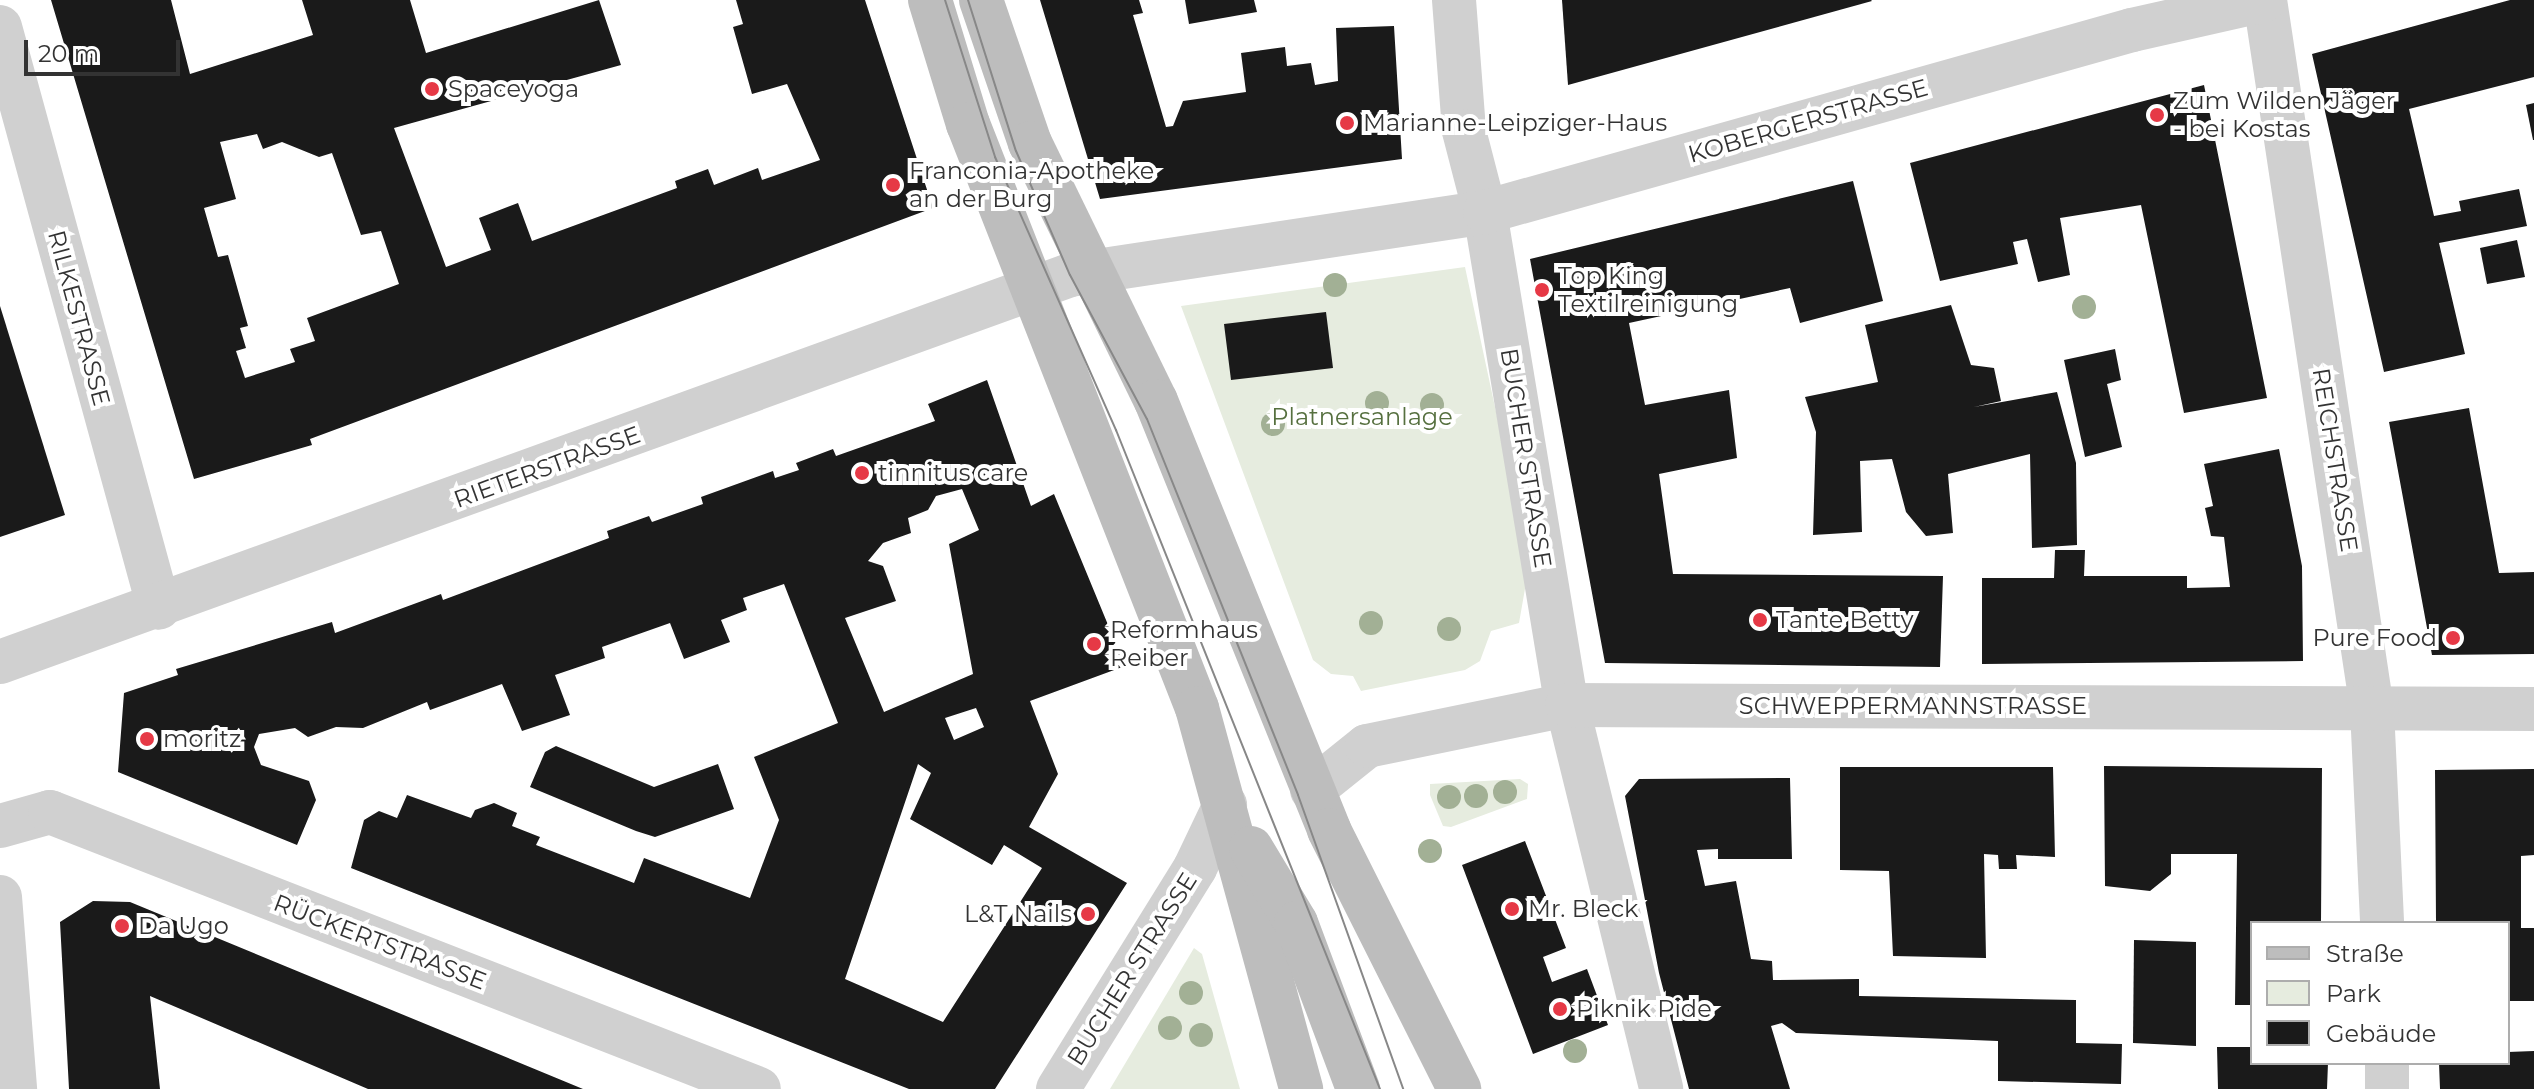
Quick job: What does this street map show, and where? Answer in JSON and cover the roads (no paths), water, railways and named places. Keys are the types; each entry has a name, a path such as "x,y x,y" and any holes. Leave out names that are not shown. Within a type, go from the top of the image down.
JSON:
{"main road":[{"path":"930,0 968,124 1179,657 1225,805 1301,1089"},
{"path":"981,0 1030,143 1094,269 1161,414 1312,790 1459,1089"},
{"path":"1225,805 1296,923 1358,1089"}],"street":[{"name":"BUCHER STRASSE","path":"1454,0 1464,131 1485,212 1567,705 1661,1089"},
{"name":"KOBERGERSTRASSE","path":"1485,212 2128,15 2265,0"},
{"name":"REICHSTRASSE","path":"2265,0 2372,709 2382,921"},
{"name":"RILKESTRASSE","path":"0,27 159,608"},
{"path":"1094,269 1485,212"},
{"name":"RIETERSTRASSE","path":"0,662 159,608 1031,288 1094,269"},
{"name":"SCHWEPPERMANNSTRASSE","path":"1312,790 1367,746 1567,705 2534,709"},
{"name":"BUCHER STRASSE","path":"1058,1089 1189,878 1225,805"},
{"name":"RÜCKERTSTRASSE","path":"0,826 50,812 759,1089"},
{"path":"0,897 15,1089"},
{"path":"2387,1065 2387,1089"}],"tram line":[{"path":"945,0 995,157 1116,430 1380,1089"},
{"path":"968,0 1016,151 1070,275 1147,419 1298,795 1403,1089"}],"place":[{"name":"Spaceyoga","path":"432,89"},
{"name":"Zum Wilden Jäger - bei Kostas","path":"2157,115"},
{"name":"Marianne-Leipziger-Haus","path":"1347,123"},
{"name":"Franconia-Apotheke an der Burg","path":"893,185"},
{"name":"Top King Textilreinigung","path":"1542,290"},
{"name":"tinnitus care","path":"862,473"},
{"name":"Tante Betty","path":"1760,620"},
{"name":"Pure Food","path":"2453,638"},
{"name":"Reformhaus Reiber","path":"1094,644"},
{"name":"moritz","path":"147,739"},
{"name":"Mr. Bleck","path":"1512,909"},
{"name":"L&T Nails","path":"1088,914"},
{"name":"Da Ugo","path":"122,926"},
{"name":"Piknik Pide","path":"1560,1009"}],"park label":[{"name":"Platnersanlage","path":"1362,417"}]}
